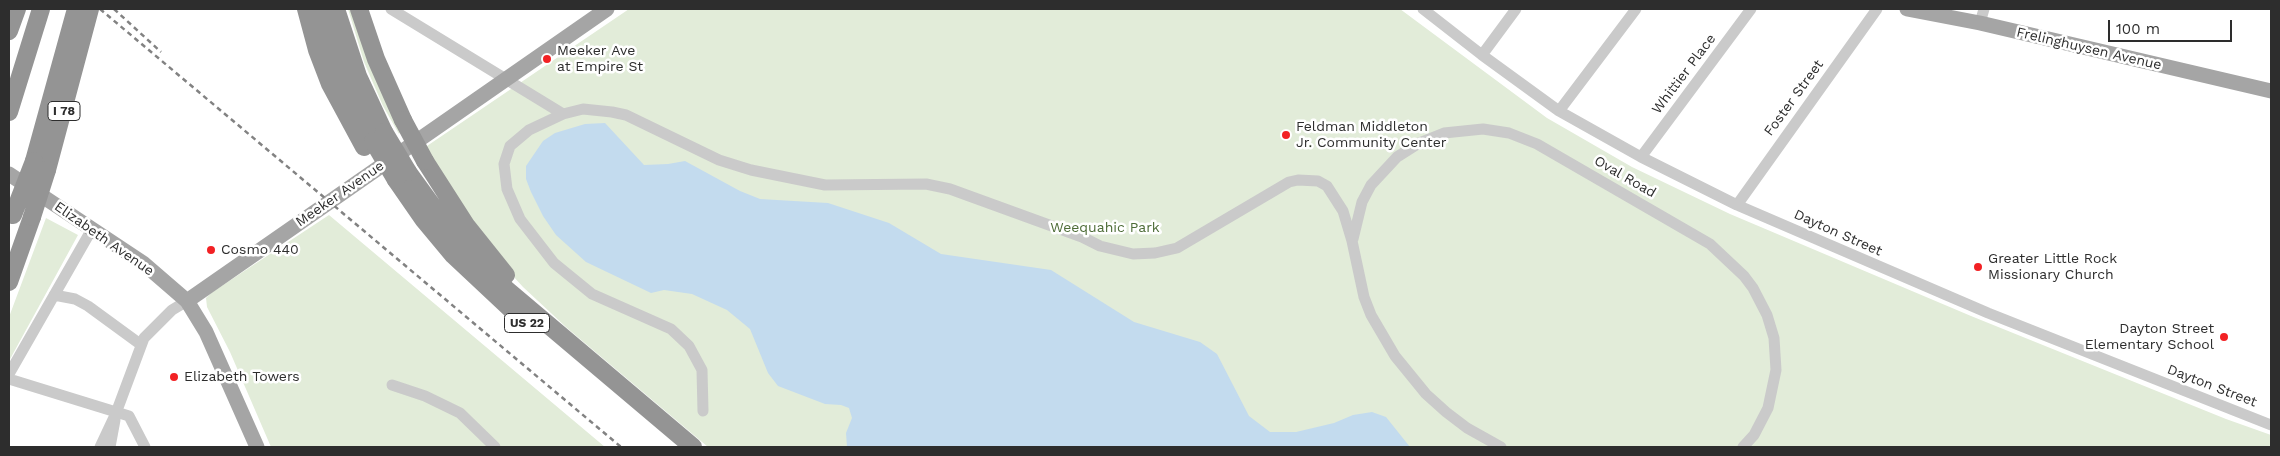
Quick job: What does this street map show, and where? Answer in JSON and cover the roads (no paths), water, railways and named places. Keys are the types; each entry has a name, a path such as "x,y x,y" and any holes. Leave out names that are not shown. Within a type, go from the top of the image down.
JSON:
{"highway":[{"path":"64,9 69,42"},
{"path":"10,213 35,162 69,42 76,9"},
{"name":"I 78","path":"9,282 32,217 35,162 69,42 90,9"},
{"path":"306,9 317,50 330,84 374,140 398,179"},
{"name":"US 22","path":"322,9 343,74 374,140 398,179 414,216 509,309 676,447"},
{"name":"US 22","path":"336,9 358,76 374,140"},
{"path":"359,9 376,60 403,120 425,161 452,204 493,260 531,304 576,350"},
{"path":"9,32 31,13"},
{"path":"9,68 31,13"},
{"path":"9,112 31,13"},
{"name":"US 22","path":"398,179 441,218 479,263 512,295 693,447"}],"main road":[{"name":"Meeker Avenue","path":"187,301 606,9"},
{"name":"Frelinghuysen Avenue","path":"1907,9 1982,16 2271,91"},
{"name":"Elizabeth Avenue","path":"9,174 143,262 187,301 206,332 257,447"}],"street":[{"path":"391,9 505,80 517,93 558,115"},
{"name":"Dayton Street","path":"1423,9 1559,111 1641,157 1736,205 1988,314 2271,425"},
{"path":"1482,55 1516,9"},
{"path":"1559,111 1636,9"},
{"name":"Whittier Place","path":"1641,157 1752,9"},
{"name":"Foster Street","path":"1736,205 1877,9"},
{"path":"703,411 702,370 689,346 671,329 592,294 573,279 554,263 535,241 511,203 505,175 506,154 516,140 558,115 583,110 626,115 719,160 751,170 792,179 825,185 926,184 950,189 1082,237 1100,246 1127,253 1155,253 1187,243 1289,182 1298,180 1318,182 1327,186 1343,211 1352,241 1364,297 1371,315 1395,356 1426,394 1446,412 1467,428 1501,447"},
{"name":"Oval Road","path":"1352,241 1362,202 1371,185 1397,157 1419,143 1444,133 1483,129 1509,133 1537,144 1710,244 1744,276 1753,288 1766,315 1774,338 1776,370 1768,408 1754,435 1743,447"},
{"path":"9,374 92,229"},
{"path":"54,295 75,299 88,306 140,344"},
{"name":"Meeker Avenue","path":"100,447 116,413 140,344 151,329 172,310 187,301"},
{"path":"9,379 129,416 145,447"},
{"path":"392,385 426,396 460,414 495,447"},
{"name":"Meeker Avenue","path":"110,447 116,413"}],"water":[{"path":"605,123 644,165 685,161 740,191 760,199 828,203 889,223 941,254 1051,270 1134,322 1200,342 1217,354 1249,416 1270,432 1296,432 1334,423 1353,415 1372,412 1386,417 1410,447 847,447 846,433 852,418 849,408 841,405 825,404 778,386 768,373 750,329 727,310 692,294 664,290 651,293 586,262 556,235 543,216 531,192 526,179 526,166 543,141 555,133 585,124"}],"railway":[{"path":"100,9 621,447"},
{"path":"114,9 161,52"}],"place":[{"name":"Meeker Ave at Empire St","path":"547,59"},
{"name":"Feldman Middleton Jr. Community Center","path":"1286,135"},
{"name":"Cosmo 440","path":"211,250"},
{"name":"Greater Little Rock Missionary Church","path":"1978,267"},
{"name":"Dayton Street Elementary School","path":"2224,337"},
{"name":"Elizabeth Towers","path":"174,377"}],"park label":[{"name":"Weequahic Park","path":"1105,228"}]}
